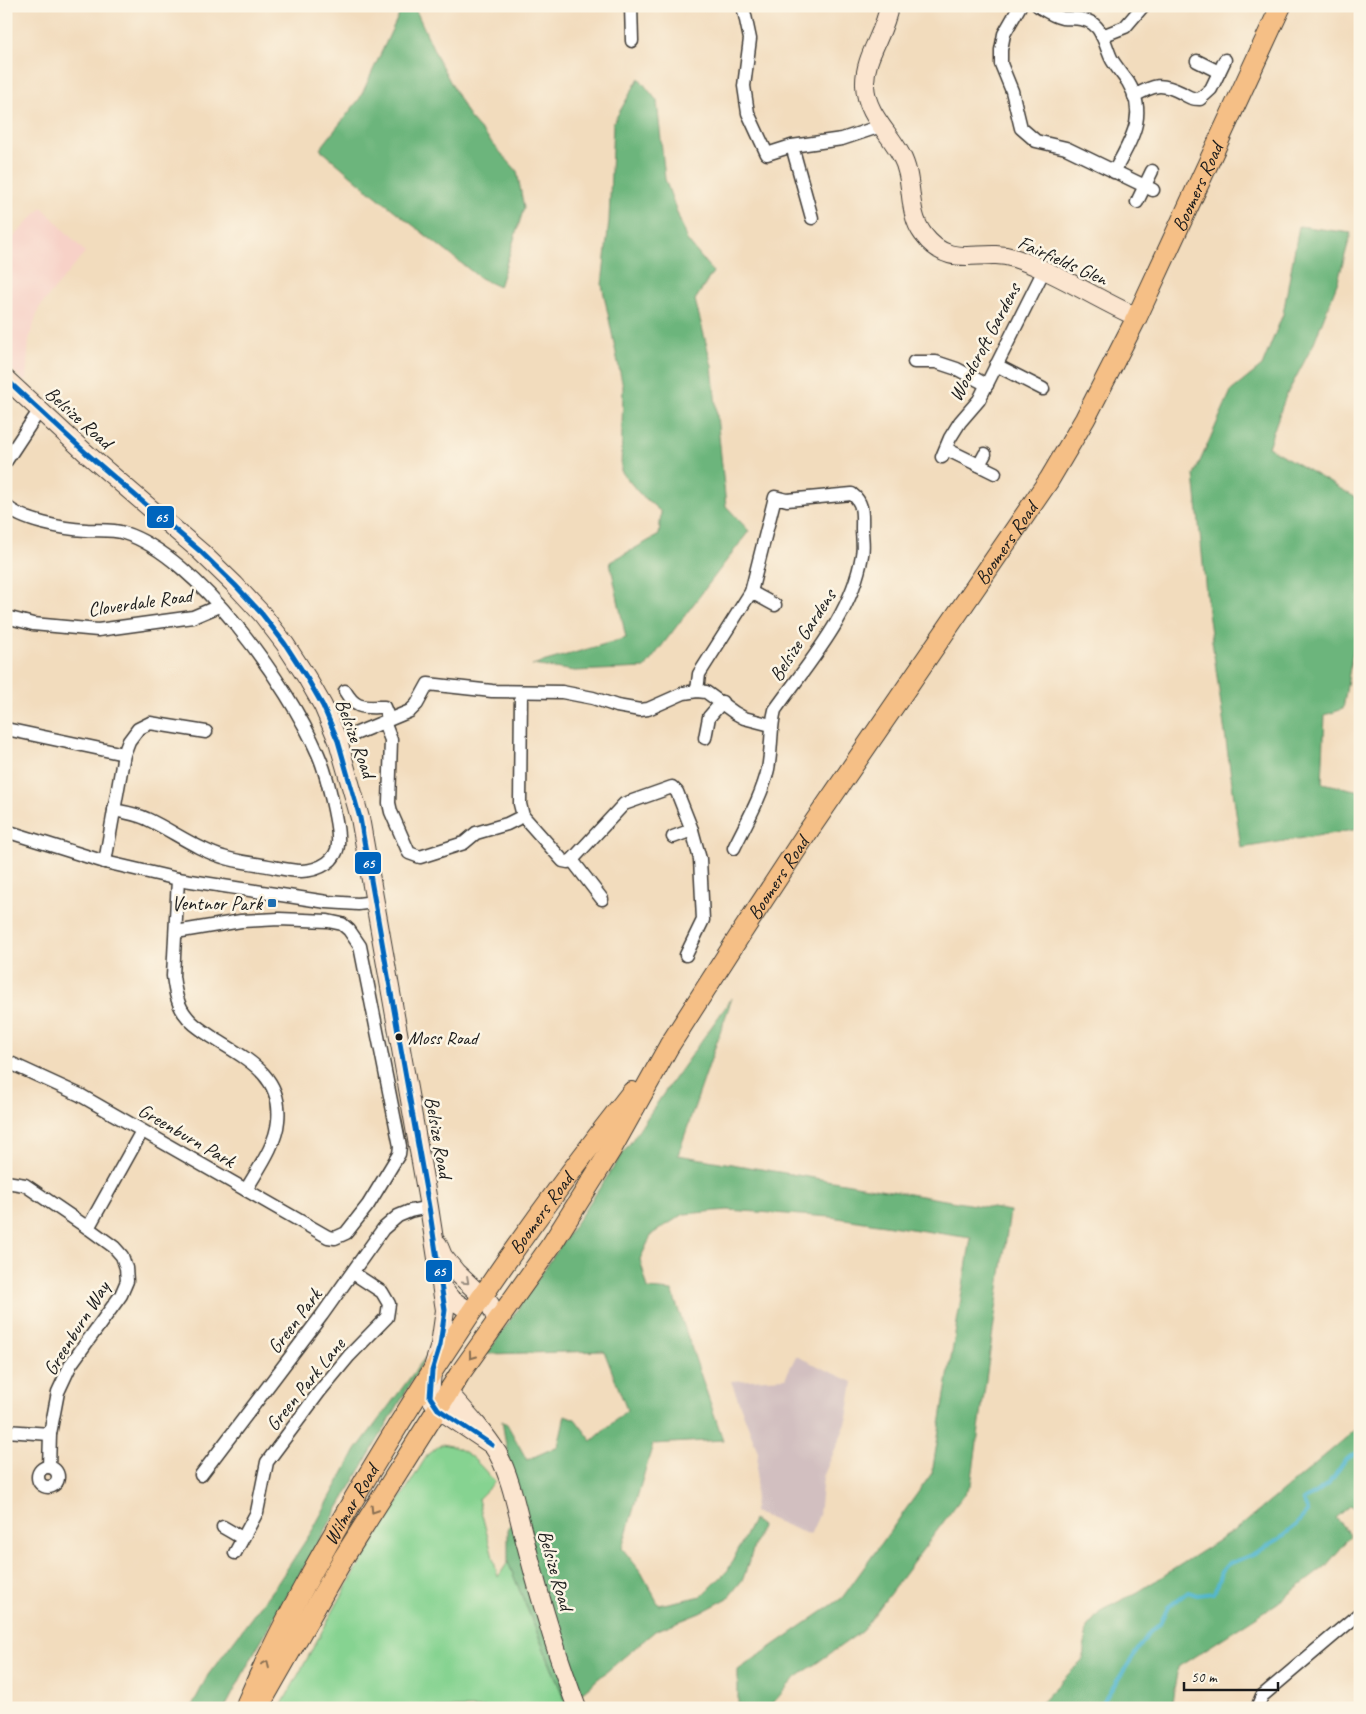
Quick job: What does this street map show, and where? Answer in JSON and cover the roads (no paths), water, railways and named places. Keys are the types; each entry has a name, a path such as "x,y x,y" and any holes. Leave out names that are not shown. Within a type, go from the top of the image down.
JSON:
{"main road":[{"name":"Boomers Road","path":"485,1308 552,1244 584,1190 611,1150 669,1046 809,830 1049,480 1085,419 1137,317 1282,6"},
{"name":"Boomers Road","path":"485,1308 592,1143 669,1046"},
{"name":"Wilmar Road","path":"246,1708 279,1636 343,1517 432,1371 485,1308"},
{"name":"Wilmar Road","path":"258,1708 344,1557 439,1399 485,1308"},
{"path":"309,1580 406,1438 439,1399"}],"street":[{"path":"632,6 632,41"},
{"path":"742,6 750,39 744,86 748,113 767,154 792,146 842,139 881,126"},
{"name":"Fairfields Glen","path":"889,6 868,62 865,86 871,110 907,166 914,218 918,228 932,244 942,251 952,255 973,257 1004,256 1014,258 1044,270 1137,317"},
{"path":"1020,6 1004,34 1001,50 1002,64 1012,91 1021,128 1036,141 1066,148 1149,188"},
{"path":"1038,6 1050,14 1062,18 1078,18 1094,24 1102,36 1112,60 1129,84 1138,106 1136,128 1114,172"},
{"path":"1102,36 1125,27 1143,6"},
{"path":"1134,96 1150,87 1162,85 1192,99 1200,99 1211,89 1225,60"},
{"path":"1197,61 1219,72"},
{"path":"792,146 812,218"},
{"path":"1137,202 1149,188 1152,171"},
{"name":"Woodcroft Gardens","path":"995,473 982,459 944,453 960,422 979,400 1044,270"},
{"path":"914,362 936,362 957,369 987,385"},
{"path":"996,366 1043,389"},
{"name":"Belsize Road","path":"6,379 39,411 235,585 262,614 285,644 323,706 338,741 360,818 430,1208 445,1310 440,1345 432,1371 439,1399 483,1431 499,1456 508,1478 557,1650 578,1708"},
{"path":"6,461 39,411"},
{"name":"Belsize Gardens","path":"734,848 762,789 768,768 771,725 775,710 833,630 851,595 862,554 862,507 858,499 852,494 787,500 775,496 751,592"},
{"path":"6,506 22,516 57,526 125,533 150,545 186,571 257,651 292,702 318,754 328,780 338,831 338,846 332,859 320,868 297,872 224,858 147,819 114,810"},
{"path":"697,690 699,674 751,592 775,605"},
{"name":"Cloverdale Road","path":"6,617 33,624 98,630 193,617 219,606"},
{"path":"338,741 410,711 417,704 428,684 520,693 562,692 640,710 697,690 706,692 744,718 771,725"},
{"path":"344,691 350,700 360,707 384,706 392,740 389,803 409,853 420,857 464,843 476,833 507,824 523,816"},
{"path":"520,693 520,804 523,816 563,861 568,862 572,860 624,804 672,787 677,792 692,830 700,859 703,920 686,955"},
{"path":"705,738 709,717 722,702"},
{"path":"105,862 124,754 129,741 138,729 150,723 206,732"},
{"path":"6,729 124,754"},
{"path":"673,837 692,830"},
{"path":"6,831 105,862 178,880 327,902 358,904 374,902"},
{"path":"572,860 602,898"},
{"path":"178,880 173,976 175,991 181,1008 188,1019 250,1061 262,1072 271,1083 276,1096 278,1121 274,1138 246,1190"},
{"name":"Greenburn Park","path":"6,1061 80,1095 328,1237 335,1238 346,1233 373,1197 398,1154 400,1146 360,946 349,930 342,924 328,921 279,919 241,921 176,932"},
{"path":"88,1228 142,1131"},
{"name":"Greenburn Way","path":"6,1182 25,1185 88,1228 114,1247 122,1256 126,1268 127,1281 121,1295 71,1364 58,1392 50,1434 49,1467"},
{"name":"Green Park","path":"201,1475 390,1222 410,1211 430,1208"},
{"name":"Belsize Road","path":"433,1234 443,1256 485,1308"},
{"name":"Green Park Lane","path":"235,1553 257,1512 268,1462 271,1457 320,1391 349,1356 387,1317 389,1304 382,1292 353,1273"},
{"path":"441,1286 451,1299 462,1308 485,1308"},
{"path":"6,1431 50,1434"},
{"path":"223,1528 242,1538"},
{"path":"1256,1708 1262,1696 1360,1613"}],"waterway":[{"path":"1099,1708 1149,1633 1160,1624 1168,1607 1188,1592 1197,1595 1214,1593 1221,1572 1227,1565 1253,1554 1279,1539 1294,1527 1308,1511 1303,1500 1329,1484 1346,1459 1360,1451"}],"place":[{"name":"Ventnor Park","path":"272,903"},
{"name":"Moss Road","path":"399,1037"}]}
